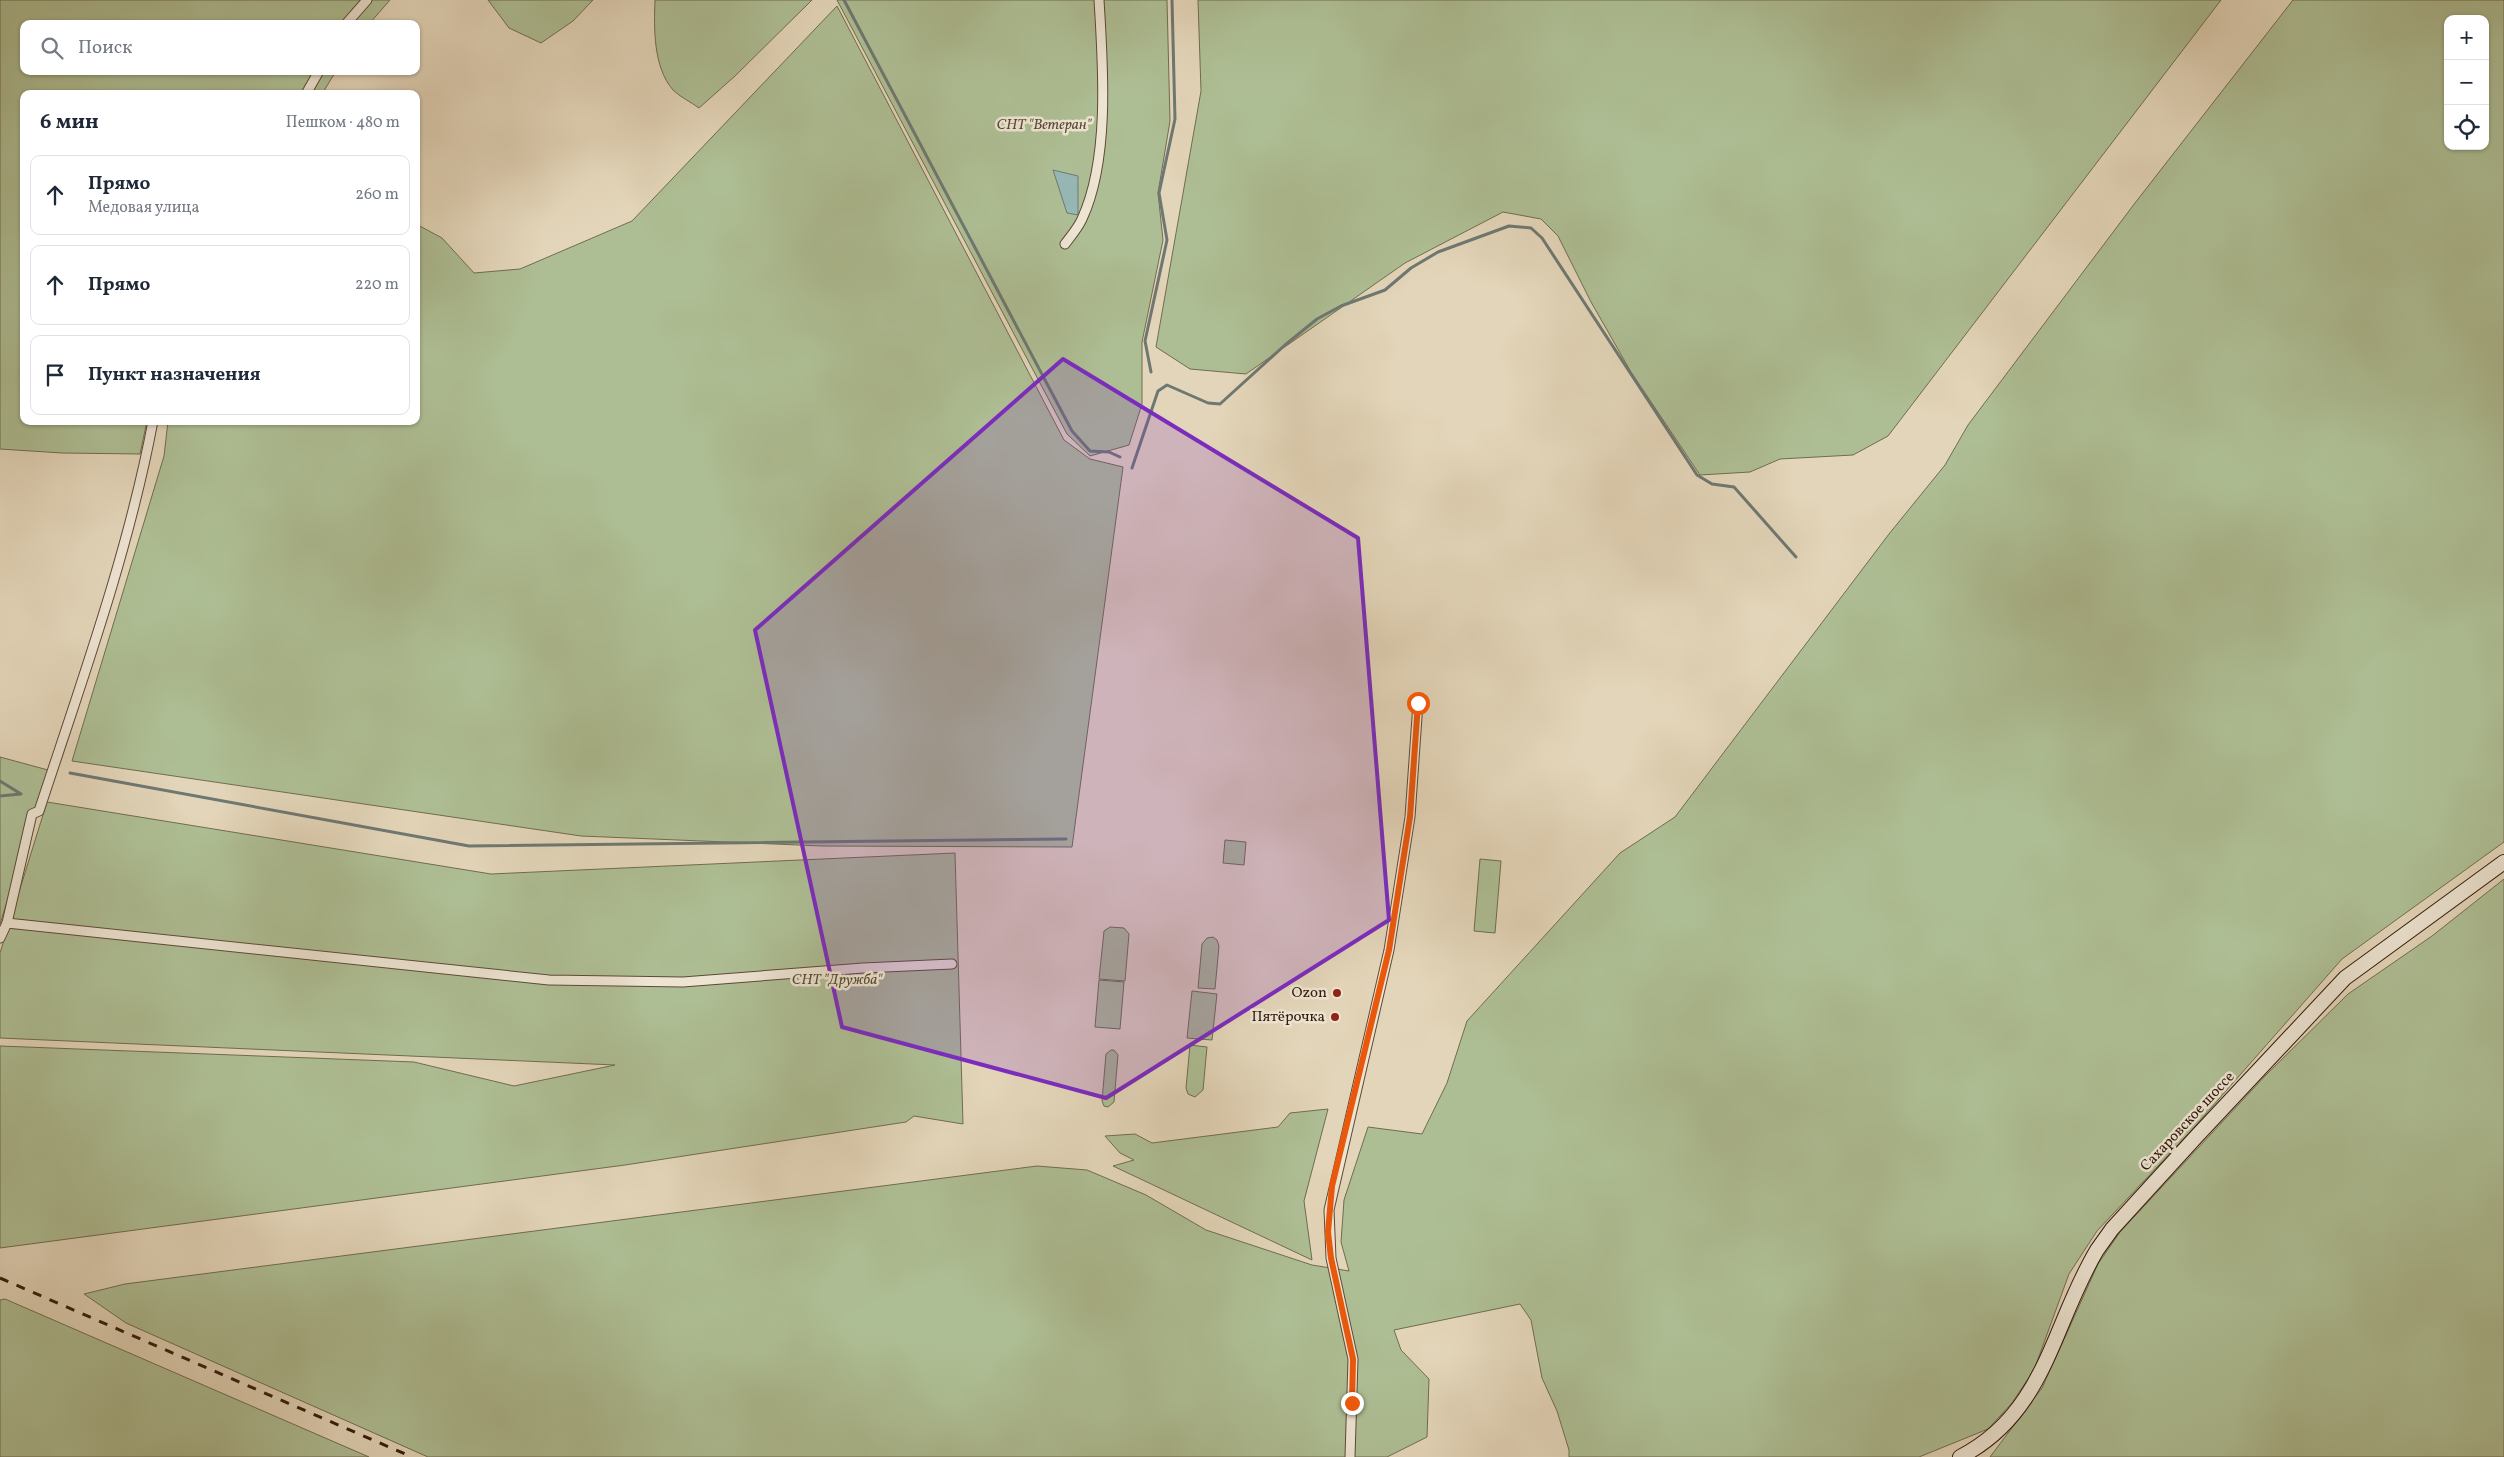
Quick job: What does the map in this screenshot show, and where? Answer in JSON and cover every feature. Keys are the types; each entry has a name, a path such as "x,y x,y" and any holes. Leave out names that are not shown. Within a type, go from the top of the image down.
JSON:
{"main road":[{"name":"Сахаровское шоссе","path":"1960,1457 1995,1434 2026,1400 2097,1250 2112,1229 2195,1138 2345,978 2504,862"}],"street":[{"path":"350,20 367,0"},
{"path":"1065,244 1082,220 1099,155 1103,67 1099,0"},
{"path":"308,90 317,75"},
{"path":"0,938 7,924 32,814 39,811 116,572 145,464 152,425"},
{"path":"1350,1457 1353,1359 1331,1258 1329,1210 1380,993 1397,904 1410,817 1418,703"},
{"path":"7,924 549,980 683,982 952,964"}],"highlighted area":[{"path":"1063,359 1358,538 1389,920 1106,1098 842,1027 755,630"}],"green space":[{"path":"0,0 390,0 372,20 20,20 20,75 334,75 324,90 20,90 20,425 146,425 140,454 62,453 0,449"},
{"path":"488,0 593,0 573,21 541,43 509,28"},
{"path":"655,0 812,0 735,76 699,108 679,95 666,81 656,47"},
{"name":"СНТ \"Ветеран\"","path":"837,0 1167,0 1170,121 1158,193 1163,240 1142,342 1142,404 1129,445 1090,456 1067,434"},
{"path":"1198,0 2221,0 1888,436 1853,455 1780,459 1750,472 1700,475 1631,372 1591,302 1558,236 1541,219 1503,212 1405,263 1246,374 1190,369 1156,347 1201,91"},
{"path":"2293,0 2504,0 2504,842 2342,959 2189,1133 2097,1231 2069,1274 2034,1370 2012,1403 1988,1429 1919,1457 1569,1457 1569,1450 1557,1411 1542,1378 1531,1320 1520,1304 1394,1330 1401,1350 1429,1379 1427,1437 1387,1457 428,1457 126,1323 84,1294 125,1284 1037,1166 1087,1170 1146,1195 1206,1230 1312,1265 1349,1271 1341,1242 1344,1200 1368,1127 1422,1134 1447,1083 1467,1021 1620,853 1675,817 1889,534 1945,465 1968,425 2135,203"},
{"path":"837,6 1064,440 1090,459 1123,467 1072,847 822,846 581,836 72,761 164,456 168,425 420,425 420,226 442,238 474,273 520,269 632,221"},
{"path":"0,757 48,770 0,924"},
{"name":"СНТ \"Дружба\"","path":"47,802 491,874 955,853 963,1124 914,1116 906,1122 625,1165 0,1248 0,1046 414,1062 514,1086 615,1065 0,1038 0,953"},
{"path":"1225,840 1246,842 1244,865 1223,863"},
{"path":"1480,859 1501,861 1495,933 1474,931"},
{"path":"2504,879 2504,1457 1990,1457 2042,1388 2098,1264 2120,1232 2266,1075 2348,994 2432,936"},
{"path":"1110,927 1124,928 1129,934 1125,981 1099,979 1104,931"},
{"path":"1213,937 1217,940 1219,946 1215,989 1198,988 1202,944 1207,938"},
{"path":"1099,980 1124,982 1120,1029 1095,1027"},
{"path":"1192,991 1217,994 1212,1040 1187,1038"},
{"path":"1190,1045 1207,1047 1203,1090 1195,1097 1188,1094 1186,1088"},
{"path":"1114,1050 1118,1055 1114,1102 1108,1107 1104,1106 1102,1101 1106,1054"},
{"path":"1328,1109 1304,1201 1312,1260 1113,1166 1134,1160 1120,1153 1105,1136 1135,1134 1152,1143 1278,1127 1290,1113"},
{"path":"5,1299 369,1457 0,1457 0,1300"}],"water":[{"path":"1053,170 1078,176 1078,215 1067,213"}],"waterway":[{"path":"844,0 1072,431 1090,451 1109,452 1120,457"},
{"path":"1151,372 1145,341 1167,240 1159,193 1175,119 1172,0"},
{"path":"1132,468 1158,391 1167,385 1208,403 1220,404 1285,345 1317,319 1341,306 1385,290 1411,268 1438,252 1509,226 1531,228 1542,238 1697,475 1712,484 1734,487 1796,557"},
{"path":"70,773 469,846 1066,839"},
{"path":"0,781 21,794 0,796"}],"railway":[{"path":"0,1278 412,1457"}],"place":[{"name":"Ozon","path":"1337,993"},
{"name":"Пятёрочка","path":"1335,1017"}],"route":[{"path":"1352,1403 1353,1359 1331,1258 1328,1232 1329,1210 1332,1186 1374,1019 1389,950 1410,817 1418,703"}]}
